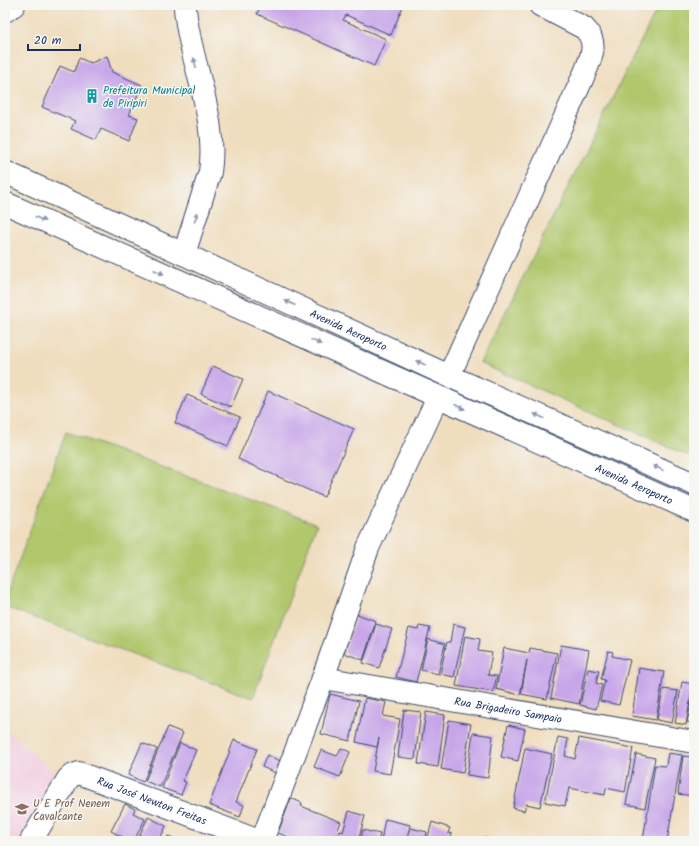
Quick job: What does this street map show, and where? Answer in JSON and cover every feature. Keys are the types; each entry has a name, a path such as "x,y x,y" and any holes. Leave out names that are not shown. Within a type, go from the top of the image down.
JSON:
{"street":[{"path":"5,11 14,5"},
{"path":"184,5 191,45 211,133 212,158 210,172 184,254"},
{"path":"450,376 591,57 593,40 590,34 584,28 540,5"},
{"name":"Avenida Aeroporto","path":"5,172 450,376 694,484"},
{"name":"Avenida Aeroporto","path":"5,203 694,511"},
{"path":"262,841 323,678 368,548 438,397"},
{"name":"Rua Brigadeiro Sampaio","path":"323,678 694,742"},
{"name":"Rua José Newton Freitas","path":"31,841 68,779 75,774 85,774 259,841"}],"shaded area":[{"name":"U E Prof Nenem Cavalcante","path":"5,729 60,777 20,841 5,841"}],"green space":[{"path":"659,5 694,5 694,458 480,363"},
{"path":"66,432 317,524 253,698 5,607 5,599"}],"building":[{"path":"261,5 308,5 314,8 315,5 403,6 391,35 346,15 343,20 386,39 374,66 257,14"},
{"name":"Prefeitura Municipal de Piripiri","path":"107,56 112,72 142,85 129,115 138,118 129,141 101,129 96,140 71,129 75,121 42,107 60,66 74,72 79,58 91,63"},
{"path":"213,366 243,379 231,407 201,394"},
{"path":"268,391 354,429 324,497 238,459"},
{"path":"187,395 240,417 228,446 175,423"},
{"path":"357,614 376,621 363,660 344,653"},
{"path":"376,624 392,629 379,668 363,663"},
{"path":"453,624 465,627 454,677 440,674 447,642 450,642"},
{"path":"419,626 430,628 416,682 396,677 409,628 418,630"},
{"path":"465,636 480,639 478,651 492,653 488,675 497,676 493,692 456,686"},
{"path":"428,639 445,644 438,674 421,670"},
{"path":"561,645 589,650 579,704 551,698"},
{"path":"504,648 529,653 530,648 557,653 547,699 521,694 527,660 520,695 496,689"},
{"path":"608,651 613,652 612,656 630,660 619,705 600,701 605,680 601,679"},
{"path":"639,668 664,672 656,720 632,716"},
{"path":"588,669 599,671 596,683 602,685 596,709 580,705"},
{"path":"682,682 693,684 686,725 675,723"},
{"path":"663,689 678,691 672,723 657,720"},
{"path":"330,694 359,701 350,741 321,734"},
{"path":"694,695 694,724 687,722"},
{"path":"365,698 386,702 383,716 400,719 390,774 373,771 379,738 377,747 356,742"},
{"path":"404,710 421,712 415,759 398,757"},
{"path":"426,712 445,715 438,767 418,764"},
{"path":"449,720 471,724 463,773 441,769"},
{"path":"508,725 525,729 518,761 501,757"},
{"path":"168,727 183,733 160,787 145,781"},
{"path":"473,733 493,736 488,778 467,775"},
{"path":"558,737 568,739 565,756 575,759 579,738 633,748 625,792 606,788 605,795 569,788 565,806 545,802"},
{"path":"234,740 257,749 236,802 244,805 240,817 209,805"},
{"path":"142,743 157,749 143,782 128,775"},
{"path":"180,743 196,750 183,781 186,782 181,795 162,788"},
{"path":"341,748 350,752 340,777 314,767 321,750 337,756"},
{"path":"525,748 552,754 540,807 526,804 524,811 513,808"},
{"path":"668,753 682,755 667,841 643,840 655,765 666,766"},
{"path":"636,754 655,758 645,808 626,804"},
{"path":"267,755 285,763 280,775 262,767"},
{"path":"683,756 694,757 694,796 678,794"},
{"path":"291,798 302,803 301,806 341,822 333,841 298,841 278,833"},
{"path":"125,804 135,809 133,813 145,819 134,841 130,841 111,831"},
{"path":"349,811 365,816 358,841 337,841 340,831 343,832"},
{"path":"148,817 166,826 159,841 137,841"},
{"path":"385,819 410,825 406,841 381,841"},
{"path":"432,822 450,828 448,833 452,834 450,841 427,841"},
{"path":"411,828 427,832 425,841 407,841"},
{"path":"363,830 380,834 378,841 360,841"},
{"path":"168,836 180,841 166,841"},
{"path":"483,837 496,841 482,841"}],"place":[{"name":"Prefeitura Municipal de Piripiri","path":"92,96"},
{"name":"U E Prof Nenem Cavalcante","path":"22,809"}]}
